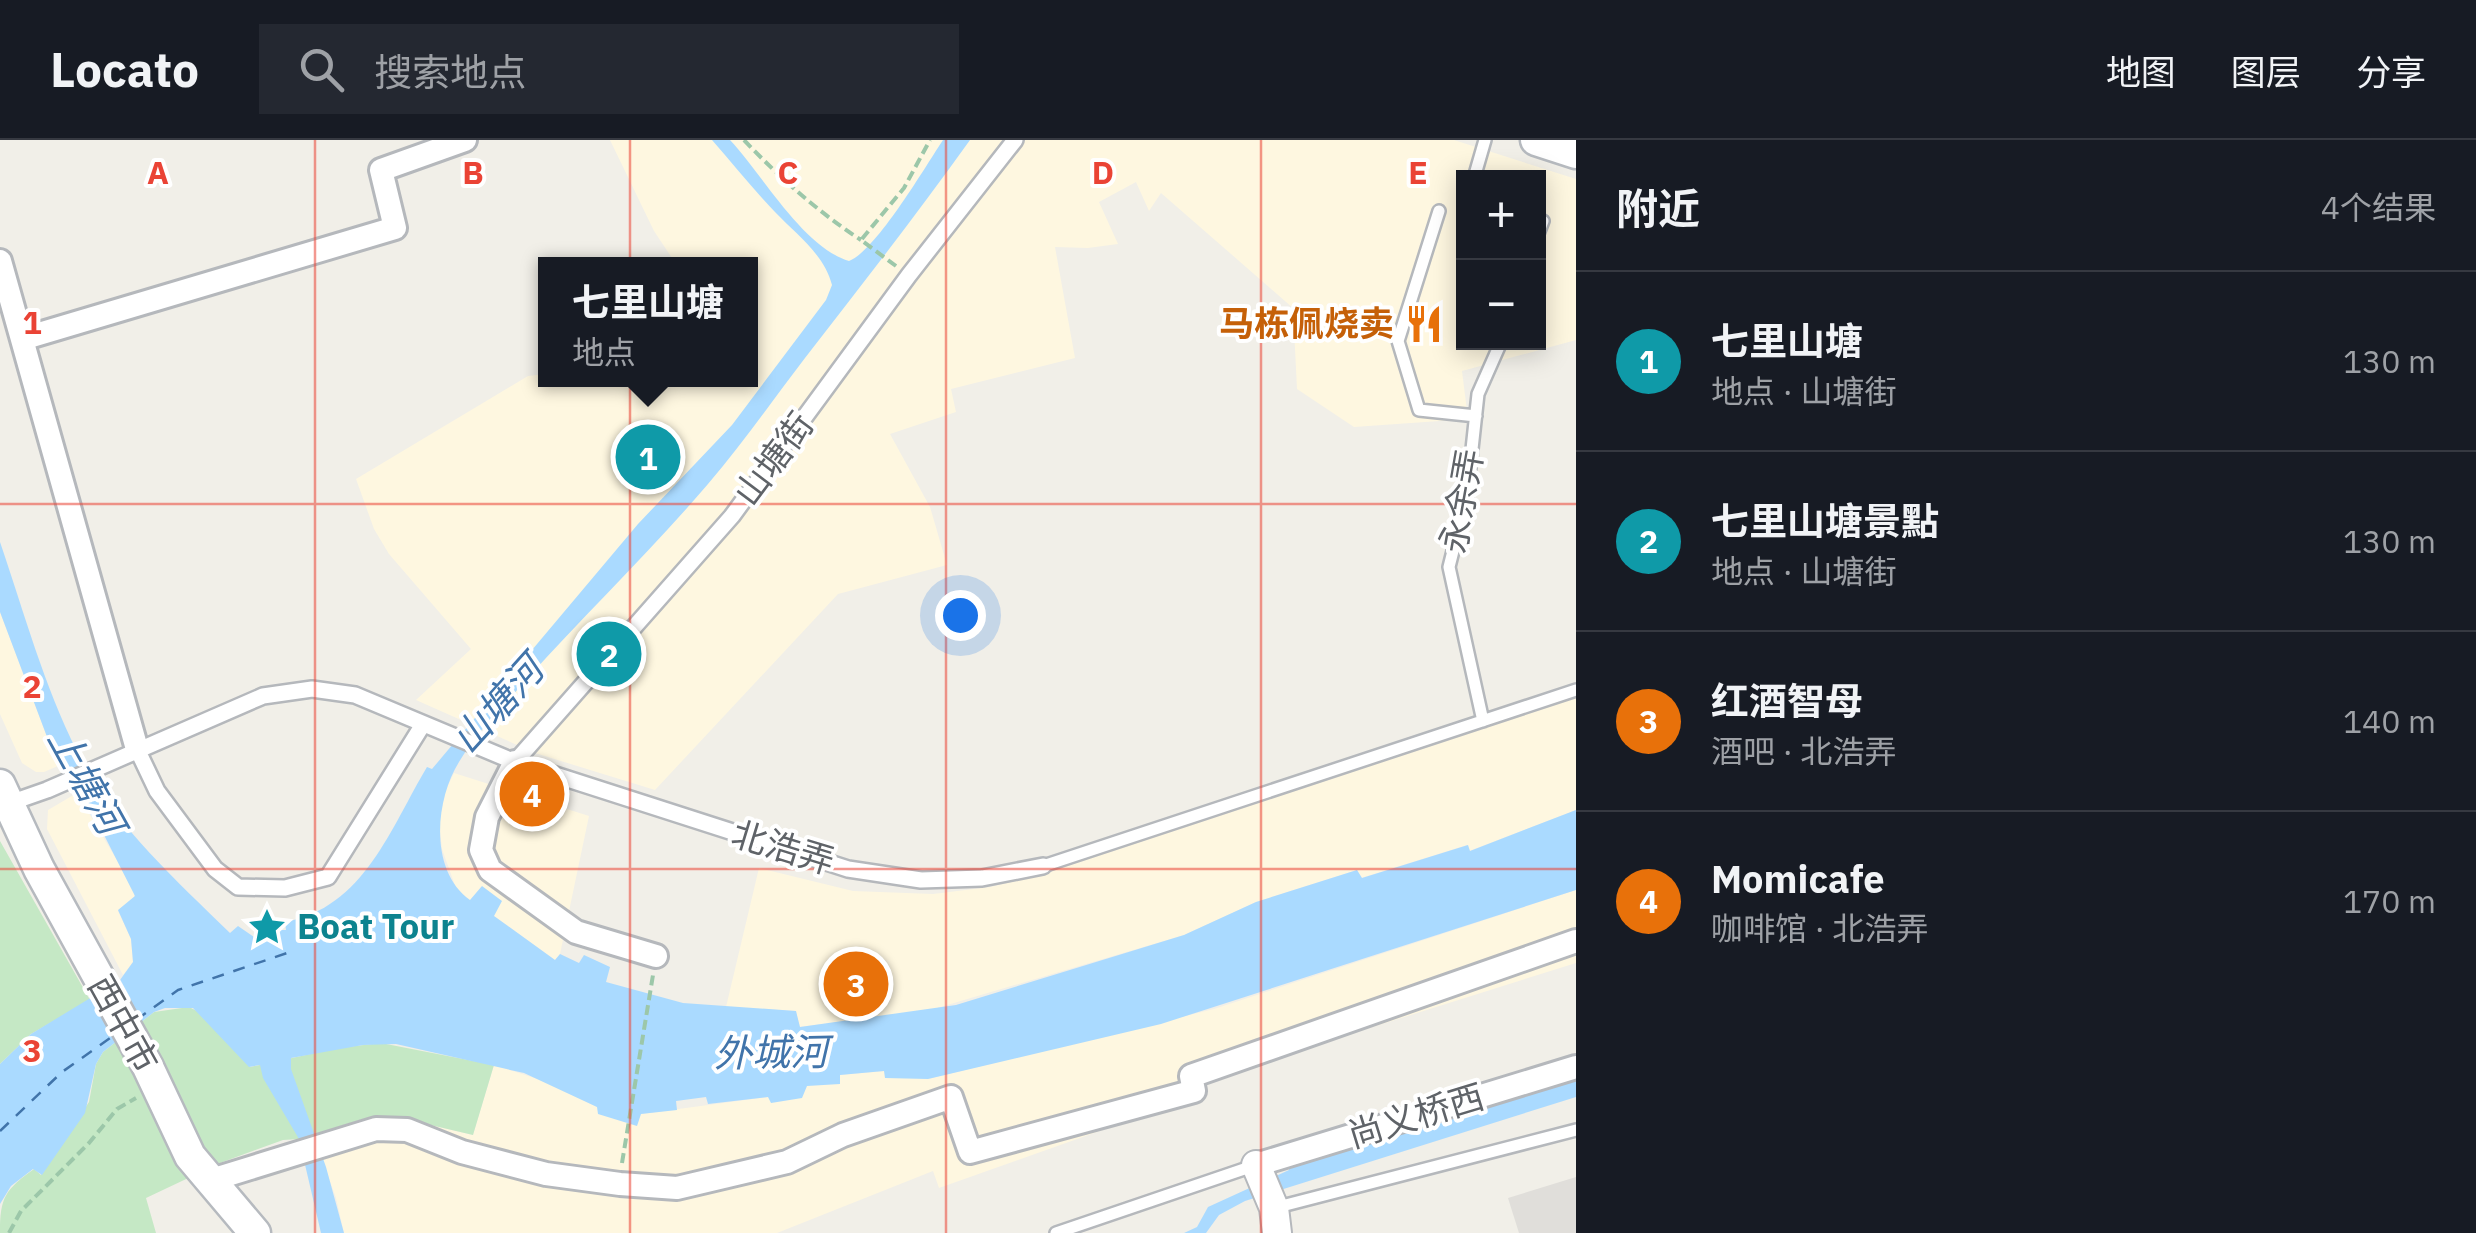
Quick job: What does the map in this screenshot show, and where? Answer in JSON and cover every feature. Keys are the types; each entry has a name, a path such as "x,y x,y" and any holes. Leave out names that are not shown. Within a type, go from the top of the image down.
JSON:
{"main road":[{"path":"1536,140 1576,153"},
{"name":"西中市","path":"2,798 148,1067 190,1156 255,1233"}],"street":[{"path":"22,340 395,228 381,170 465,140"},
{"name":"山塘街","path":"516,762 732,516 1014,140"},
{"path":"0,261 138,749 157,792 215,869 238,887 285,888 328,877 422,726"},
{"name":"北浩弄","path":"2,798 47,790 262,696 312,689 355,695 516,762 848,868 921,880 982,878 1043,866"},
{"path":"516,762 487,817 481,850 490,870 576,932 654,967"},
{"path":"208,1181 376,1129 407,1130 462,1152 529,1170 676,1188 787,1162 843,1135 951,1097 970,1152 1194,1091 1191,1076 1576,941"},
{"name":"尚义桥西","path":"1267,1196 1576,1067"}],"lane":[{"path":"1476,170 1484,140"},
{"path":"1439,211 1398,340 1419,410 1476,416"},
{"name":"永余弄","path":"1482,721 1448,568 1467,494 1478,394 1497,350"},
{"name":"北浩弄","path":"1043,866 1576,690"},
{"path":"1056,1233 1267,1196 1576,1130"}],"path":[{"path":"744,140 780,178 826,217 886,258"},
{"path":"864,242 904,188 930,140"},
{"path":"620,1184 654,967"},
{"path":"9,1233 21,1212 90,1143 116,1109 136,1098"}],"shaded area":[{"path":"610,140 1454,140 1576,179 1576,340 1546,348 1546,170 1456,170 1456,350 1539,350 1462,371 1468,419 1354,427 1297,389 1293,308 1161,193 1149,211 1136,182 1099,202 1118,244 1055,247 1075,358 951,389 956,412 890,434 930,507 947,565 838,594 655,790 535,753 416,700 471,649 389,554 374,529 356,479 528,376 538,375 538,387 758,387 758,257 671,257 654,231"},
{"path":"0,612 58,766 44,772 36,772 22,763 0,714"},
{"path":"1576,697 1576,810 1469,851 1467,845 1361,878 1357,870 1256,902 1184,935 927,1011 799,1027 796,1011 726,1007 759,868 853,891 933,894 990,887 1037,876"},
{"path":"454,773 589,816 560,954 555,960 494,916 481,887 470,901 457,891 442,849 439,822 445,792"},
{"path":"77,793 134,889 134,900 118,911 131,939 133,962 123,975 47,829 48,810"},
{"path":"1576,890 1576,963 1198,1082 1201,1095 939,1188 933,1171 777,1233 344,1233 313,1133 363,1119 384,1118 473,1135 494,1065 547,1082 597,1107 641,1114 768,1097 839,1075 885,1071 928,1079 1214,1009"},
{"path":"1576,1177 1576,1233 1519,1233 1508,1198"}],"green space":[{"path":"0,841 90,1000 31,1034 0,1064"},
{"path":"189,1007 250,1067 381,1043 494,1065 473,1135 405,1119 363,1119 299,1139 283,1140 220,1163 146,1198 156,1233 0,1233 6,1195 34,1169 41,1175 89,1102 96,1064 103,1052 154,1012"}],"water":[{"path":"712,140 730,140 800,226 832,253 849,261 873,242 943,140 970,140 721,469 549,654 466,751 445,796 440,834 448,872 470,900 482,886 502,901 494,916 555,960 560,954 579,963 584,955 610,967 606,982 683,1003 796,1011 800,1027 956,1005 1184,935 1256,902 1357,870 1362,878 1468,845 1470,851 1576,810 1576,890 1161,1024 928,1079 885,1078 884,1071 840,1075 840,1084 807,1086 802,1098 771,1103 768,1097 708,1104 706,1097 676,1101 677,1110 641,1114 637,1126 598,1114 597,1107 524,1073 396,1044 363,1045 291,1058 291,1069 326,1167 344,1233 321,1233 299,1139 263,1078 260,1065 249,1067 193,1008 165,1008 154,1012 103,1052 96,1064 85,1113 42,1175 33,1169 11,1186 0,1204 0,1064 31,1034 120,980 133,962 131,939 118,910 135,896 102,831 58,766 0,612 0,542 54,701 77,751 108,802 146,848 230,933 238,926 254,937 268,938 267,930 286,930 285,922 312,914 355,883 387,839 427,767 432,769 638,524 732,425 826,300 832,285 816,254"},
{"path":"1576,1073 1576,1097 1245,1201 1219,1215 1206,1233 1184,1233 1197,1227 1208,1207 1289,1170 1288,1164"}],"ferry route":[{"path":"136,1020 178,990 290,952"},
{"path":"0,1131 62,1072 113,1036"}],"place":[{"name":"马栋佩烧卖","path":"1424,324"},
{"name":"七里山塘","path":"648,457"},
{"name":"七里山塘景點","path":"609,654"},
{"name":"Momicafe","path":"532,794"},
{"name":"Boat Tour","path":"267,927"},
{"name":"红酒智母","path":"856,984"}],"water label":[{"name":"山塘河","path":"498,705"},
{"name":"上塘河","path":"86,781"},
{"name":"外城河","path":"771,1053"}]}
